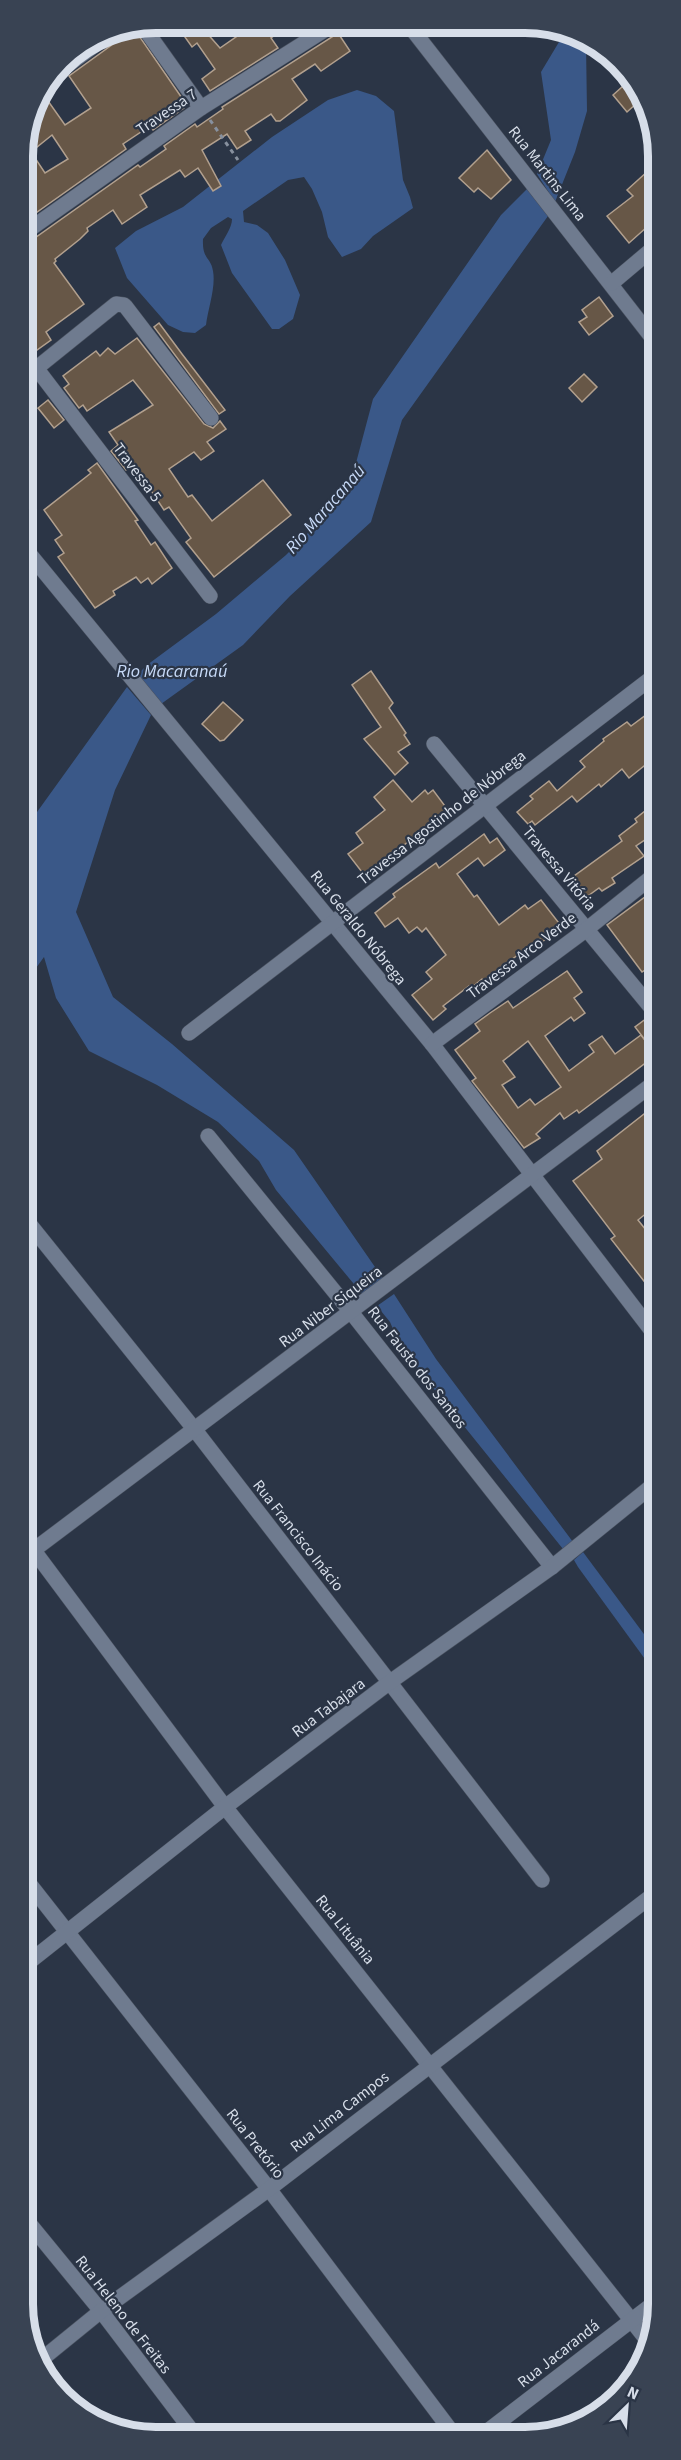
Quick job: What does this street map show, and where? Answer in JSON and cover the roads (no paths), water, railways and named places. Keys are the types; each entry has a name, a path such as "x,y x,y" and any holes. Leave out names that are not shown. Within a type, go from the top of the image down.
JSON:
{"street":[{"path":"148,33 201,108"},
{"name":"Travessa 7","path":"33,227 201,108 320,33"},
{"name":"Rua Martins Lima","path":"415,33 648,332"},
{"path":"612,283 648,253"},
{"path":"33,372 116,304 124,304 211,418"},
{"name":"Travessa 5","path":"37,369 210,596"},
{"name":"Rua Geraldo Nóbrega","path":"33,558 432,1044 648,1326"},
{"name":"Travessa Agostinho de Nóbrega","path":"189,1033 648,683"},
{"name":"Travessa Vitória","path":"434,744 648,1004"},
{"name":"Travessa Arco Verde","path":"432,1044 648,880"},
{"name":"Rua Niber Siqueira","path":"33,1551 648,1088"},
{"name":"Rua Fausto dos Santos","path":"208,1136 351,1312 552,1567"},
{"name":"Rua Francisco Inácio","path":"33,1228 195,1431 542,1880"},
{"name":"Rua Tabajara","path":"33,1958 225,1807 390,1682 552,1567 648,1489"},
{"name":"Rua Lituânia","path":"33,1559 225,1807 644,2336"},
{"name":"Rua Pretório","path":"33,1888 268,2189 448,2427"},
{"name":"Rua Lima Campos","path":"45,2356 101,2311 268,2189 648,1899"},
{"name":"Rua Heleno de Freitas","path":"33,2228 101,2311 189,2427"},
{"name":"Rua Jacarandá","path":"493,2427 648,2307"}],"water":[{"path":"561,38 586,49 587,111 575,152 555,202 537,174 551,140 541,72"},
{"path":"357,90 376,96 394,111 403,180 413,208 373,236 361,249 342,257 328,237 322,212 304,177 288,180 243,211 244,222 257,225 268,233 285,260 300,295 293,319 279,329 272,329 232,273 221,245 232,222 232,219 228,217 211,228 203,239 205,255 212,266 214,277 206,325 195,333 183,332 168,325 127,278 115,248 136,231 183,207 272,137 328,100"},
{"name":"Rio Macaranaú","path":"527,189 548,216 402,420 371,522 290,596 243,645 161,704 138,674 216,614 286,555 348,493 373,399 501,215"},
{"path":"127,687 151,715 115,790 76,912 113,997 172,1044 294,1150 384,1280 363,1295 276,1190 259,1161 218,1122 157,1085 89,1051 56,998 44,957 33,972 33,818"},
{"path":"394,1294 436,1359 573,1542 563,1549 401,1348 390,1322 377,1306"},
{"path":"583,1552 648,1640 648,1663 578,1567 574,1560"}],"water label":[{"name":"Rio Maracanaú","path":"325,509"}]}
